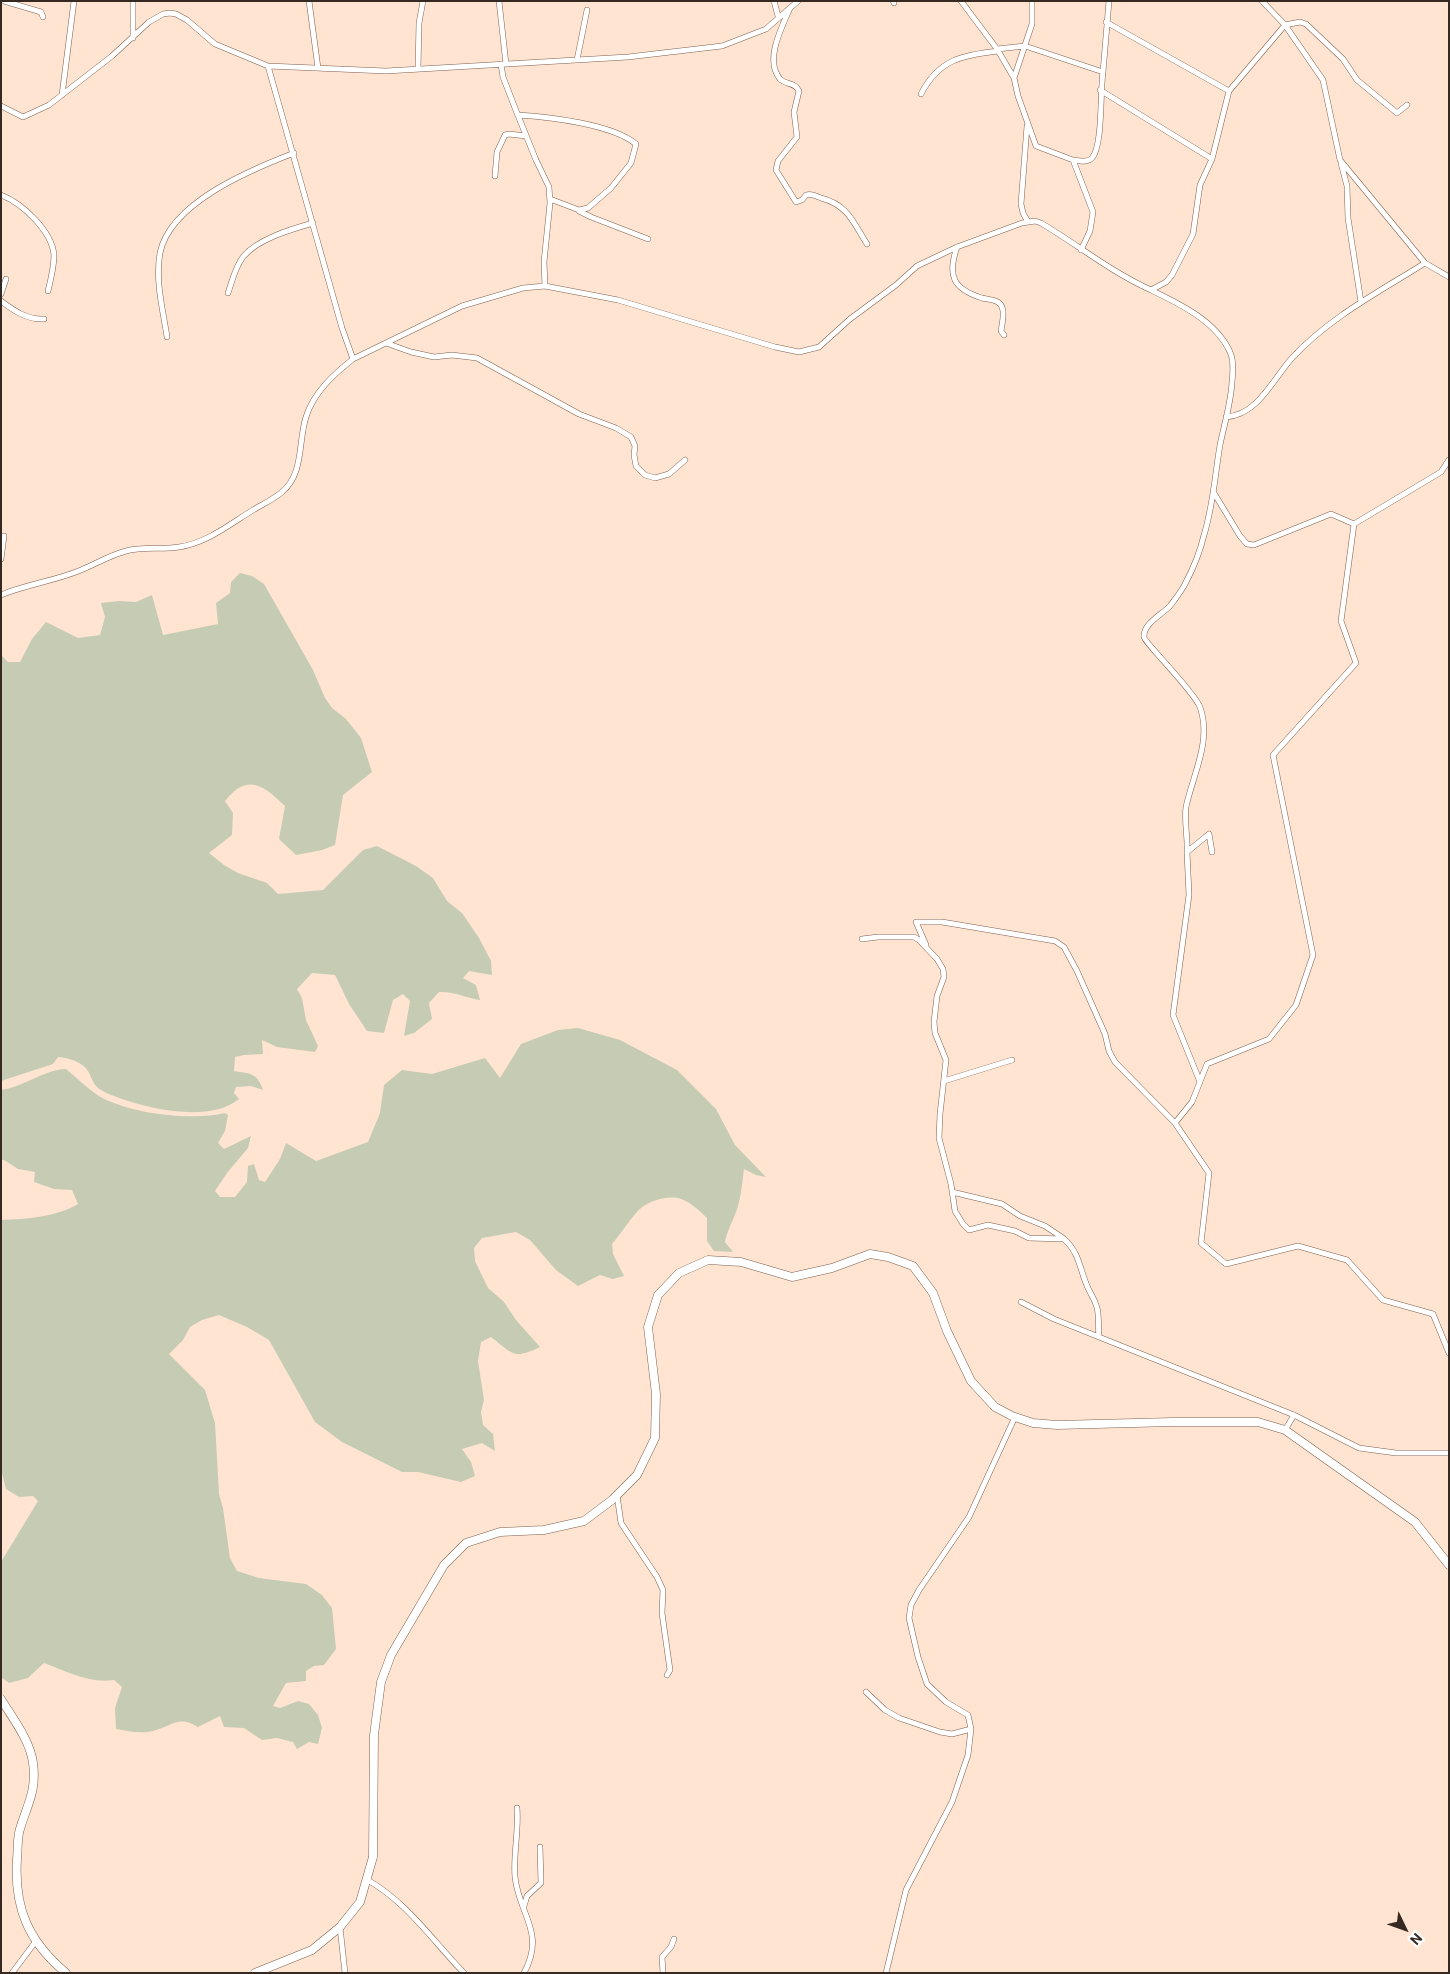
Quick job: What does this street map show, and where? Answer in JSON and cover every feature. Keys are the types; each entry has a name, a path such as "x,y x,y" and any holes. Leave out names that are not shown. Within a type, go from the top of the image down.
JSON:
{"main road":[{"path":"255,1973 312,1950 340,1927 360,1902 373,1857 374,1735 381,1682 391,1655 444,1565 466,1543 500,1532 544,1530 584,1522 617,1495 637,1475 656,1438 656,1394 648,1327 658,1295 679,1273 708,1260 741,1262 792,1278 832,1268 870,1254 888,1257 914,1266 933,1293 947,1332 971,1381 995,1407 1015,1417 1034,1423 1057,1425 1258,1422 1285,1430 1415,1522 1449,1565"},
{"path":"1,1699 26,1740 33,1762 34,1778 31,1801 19,1830 16,1882 22,1912 36,1941 56,1965 66,1973"}],"street":[{"path":"4,1 41,12 43,17"},
{"path":"61,96 74,1"},
{"path":"133,38 134,1"},
{"path":"309,1 318,68"},
{"path":"418,69 419,23 423,1"},
{"path":"500,1 503,77 526,136 550,187 544,262 545,286"},
{"path":"774,1 778,16"},
{"path":"1,106 23,117 49,105 133,38 149,22 163,14 176,14 216,44 268,66 386,71 628,57 722,46 766,29 778,16 798,1"},
{"path":"961,1 998,50 1014,78 1036,146 1073,160 1087,161 1094,156 1101,124 1100,90 1109,1"},
{"path":"1014,78 1032,24 1032,1"},
{"path":"1262,1 1285,25 1323,80 1347,186 1348,218 1360,302"},
{"path":"790,8 779,36 774,61 775,70 780,79 785,83 795,86 799,91 794,112 797,137 777,163 776,170 796,202 802,200 806,195 812,194 838,204 844,209 867,244"},
{"path":"577,60 587,10"},
{"path":"1106,22 1229,91"},
{"path":"1151,290 1166,282 1172,275 1193,234 1200,185 1212,159 1229,91 1285,25 1300,22 1306,24 1343,59 1357,80 1367,90 1397,113 1407,105"},
{"path":"922,94 927,84 948,62 969,54 1025,46 1103,72"},
{"path":"268,66 342,328 353,359"},
{"path":"1100,90 1212,159"},
{"path":"518,115 605,129 636,144 633,160 622,175 593,204 579,210"},
{"path":"1027,123 1021,204 1028,222"},
{"path":"494,176 497,152 505,135 526,136"},
{"path":"167,337 159,270 160,254 169,230 188,210 230,181 248,171 294,153"},
{"path":"1073,160 1093,212 1090,230 1081,250"},
{"path":"1340,160 1426,263 1449,278"},
{"path":"1,195 22,205 50,240 54,257 48,291"},
{"path":"550,199 648,239"},
{"path":"1,595 17,588 42,583 82,570 110,556 128,550 181,547 207,539 283,491 292,480 298,464 306,417 317,394 334,374 353,359 462,306 522,288 545,286 618,300 775,347 799,352 819,347 850,319 896,285 917,266 957,247 1028,222 1041,223 1132,281 1192,311 1213,330 1227,348 1232,359 1232,381 1204,535 1184,585 1168,608 1149,625 1144,638 1145,642 1163,658 1195,697 1204,720 1200,761 1185,814 1189,895 1173,1015 1200,1082"},
{"path":"228,294 241,260 246,253 274,236 313,223"},
{"path":"957,247 951,269 954,281 960,288 981,298 997,301 1002,306 1004,314 1001,331 1004,335"},
{"path":"1226,416 1238,414 1256,402 1294,356 1337,317 1426,263"},
{"path":"1,294 6,279"},
{"path":"1,301 11,309 28,317 44,319"},
{"path":"386,342 411,352 434,357 452,355 477,358 579,414 616,428 630,437 635,446 636,466 645,475 655,478 669,474 685,460"},
{"path":"1354,524 1441,472 1449,460"},
{"path":"1213,493 1240,536 1250,545 1331,514 1354,524"},
{"path":"1175,1123 1192,1102 1207,1064 1269,1039 1296,1005 1313,955 1273,755 1356,663 1341,621 1354,524"},
{"path":"1,559 4,536"},
{"path":"1187,852 1209,834 1212,852"},
{"path":"926,948 916,922 942,922 1055,941 1064,947 1077,970 1115,1062 1175,1123 1209,1173 1201,1242 1226,1264 1298,1246 1347,1260 1383,1300 1433,1314 1449,1353"},
{"path":"862,939 908,936 919,940 941,964 944,976 937,996 934,1022 935,1033 946,1060 939,1138 951,1184 956,1214 970,1230 988,1225 1016,1231 1029,1238 1064,1239"},
{"path":"944,1081 1012,1060"},
{"path":"951,1184 962,1193"},
{"path":"952,1192 1002,1204 1020,1216 1045,1226 1064,1239 1078,1257 1095,1301 1098,1313 1099,1337"},
{"path":"1021,1302 1054,1319 1294,1415 1359,1448 1396,1453 1449,1453"},
{"path":"1285,1430 1294,1415"},
{"path":"886,1973 906,1890 952,1802 971,1746 971,1729 968,1714 946,1702 927,1684 918,1657 909,1618 912,1605 919,1590 969,1517 1015,1417"},
{"path":"617,1495 621,1524 657,1577 663,1590 662,1613 670,1670 667,1675"},
{"path":"866,1692 885,1710 908,1721 947,1733 971,1729"},
{"path":"516,1808 515,1876 517,1892 524,1906 533,1935 531,1956 524,1973"},
{"path":"524,1906 527,1896 541,1884 540,1847"},
{"path":"366,1879 389,1893 403,1905 464,1973"},
{"path":"340,1927 345,1973"},
{"path":"663,1973 662,1957 671,1947 674,1939"},
{"path":"12,1973 36,1941"}],"green space":[{"path":"240,573 252,576 264,584 313,670 325,698 332,708 346,719 361,738 372,772 343,795 335,845 322,850 296,855 279,839 285,806 263,788 249,785 233,792 225,801 233,813 232,835 209,853 238,873 267,883 278,894 323,890 363,850 377,846 416,866 433,878 447,901 462,913 479,938 491,961 492,975 469,971 463,978 476,985 480,1000 439,992 429,1003 432,1019 414,1033 404,1036 410,1001 403,994 393,1000 384,1033 367,1031 349,1004 335,975 312,973 297,989 302,998 306,1020 318,1046 315,1052 277,1047 262,1040 263,1054 235,1057 234,1071 252,1075 261,1084 263,1090 251,1086 236,1087 234,1093 239,1099 227,1106 213,1110 182,1112 150,1107 122,1099 99,1088 81,1064 58,1057 53,1064 1,1081 1,655 8,662 20,662 32,639 46,622 78,638 100,635 105,617 101,603 136,602 152,595 163,635 218,624 216,603 230,593 231,582"},
{"path":"578,1028 620,1040 677,1070 716,1109 735,1145 766,1177 756,1175 744,1169 739,1202 725,1242 733,1252 714,1251 707,1241 707,1218 694,1206 678,1198 661,1199 640,1209 612,1244 613,1254 624,1276 613,1279 600,1275 578,1286 556,1270 530,1240 516,1232 482,1238 474,1248 475,1261 488,1288 504,1302 516,1320 540,1347 518,1354 509,1351 491,1337 481,1342 478,1361 484,1400 481,1412 483,1425 493,1434 495,1451 482,1443 462,1449 471,1462 475,1476 461,1482 418,1472 402,1472 342,1442 315,1422 269,1340 247,1327 219,1315 202,1320 190,1327 183,1340 169,1354 205,1390 215,1423 219,1494 223,1508 230,1558 237,1571 259,1578 306,1584 322,1595 332,1608 336,1649 324,1665 314,1666 306,1671 306,1681 286,1683 273,1706 280,1708 298,1701 309,1704 318,1715 322,1728 318,1744 309,1742 297,1749 293,1742 277,1738 262,1740 244,1728 224,1727 220,1716 198,1727 180,1722 148,1732 116,1729 115,1708 122,1687 114,1680 105,1681 87,1678 44,1663 28,1678 9,1683 1,1677 1,1562 38,1501 33,1496 19,1497 6,1489 1,1469 1,1220 51,1215 78,1204 72,1190 54,1189 34,1182 35,1172 18,1169 1,1160 1,1090 18,1086 49,1072 66,1069 96,1094 124,1107 177,1116 225,1113 228,1115 225,1131 218,1143 224,1149 251,1136 248,1148 215,1191 220,1197 235,1197 247,1182 248,1166 254,1164 259,1180 265,1182 280,1159 286,1143 316,1161 368,1142 380,1113 384,1085 402,1070 432,1074 485,1058 500,1078 521,1044 558,1030"}]}
